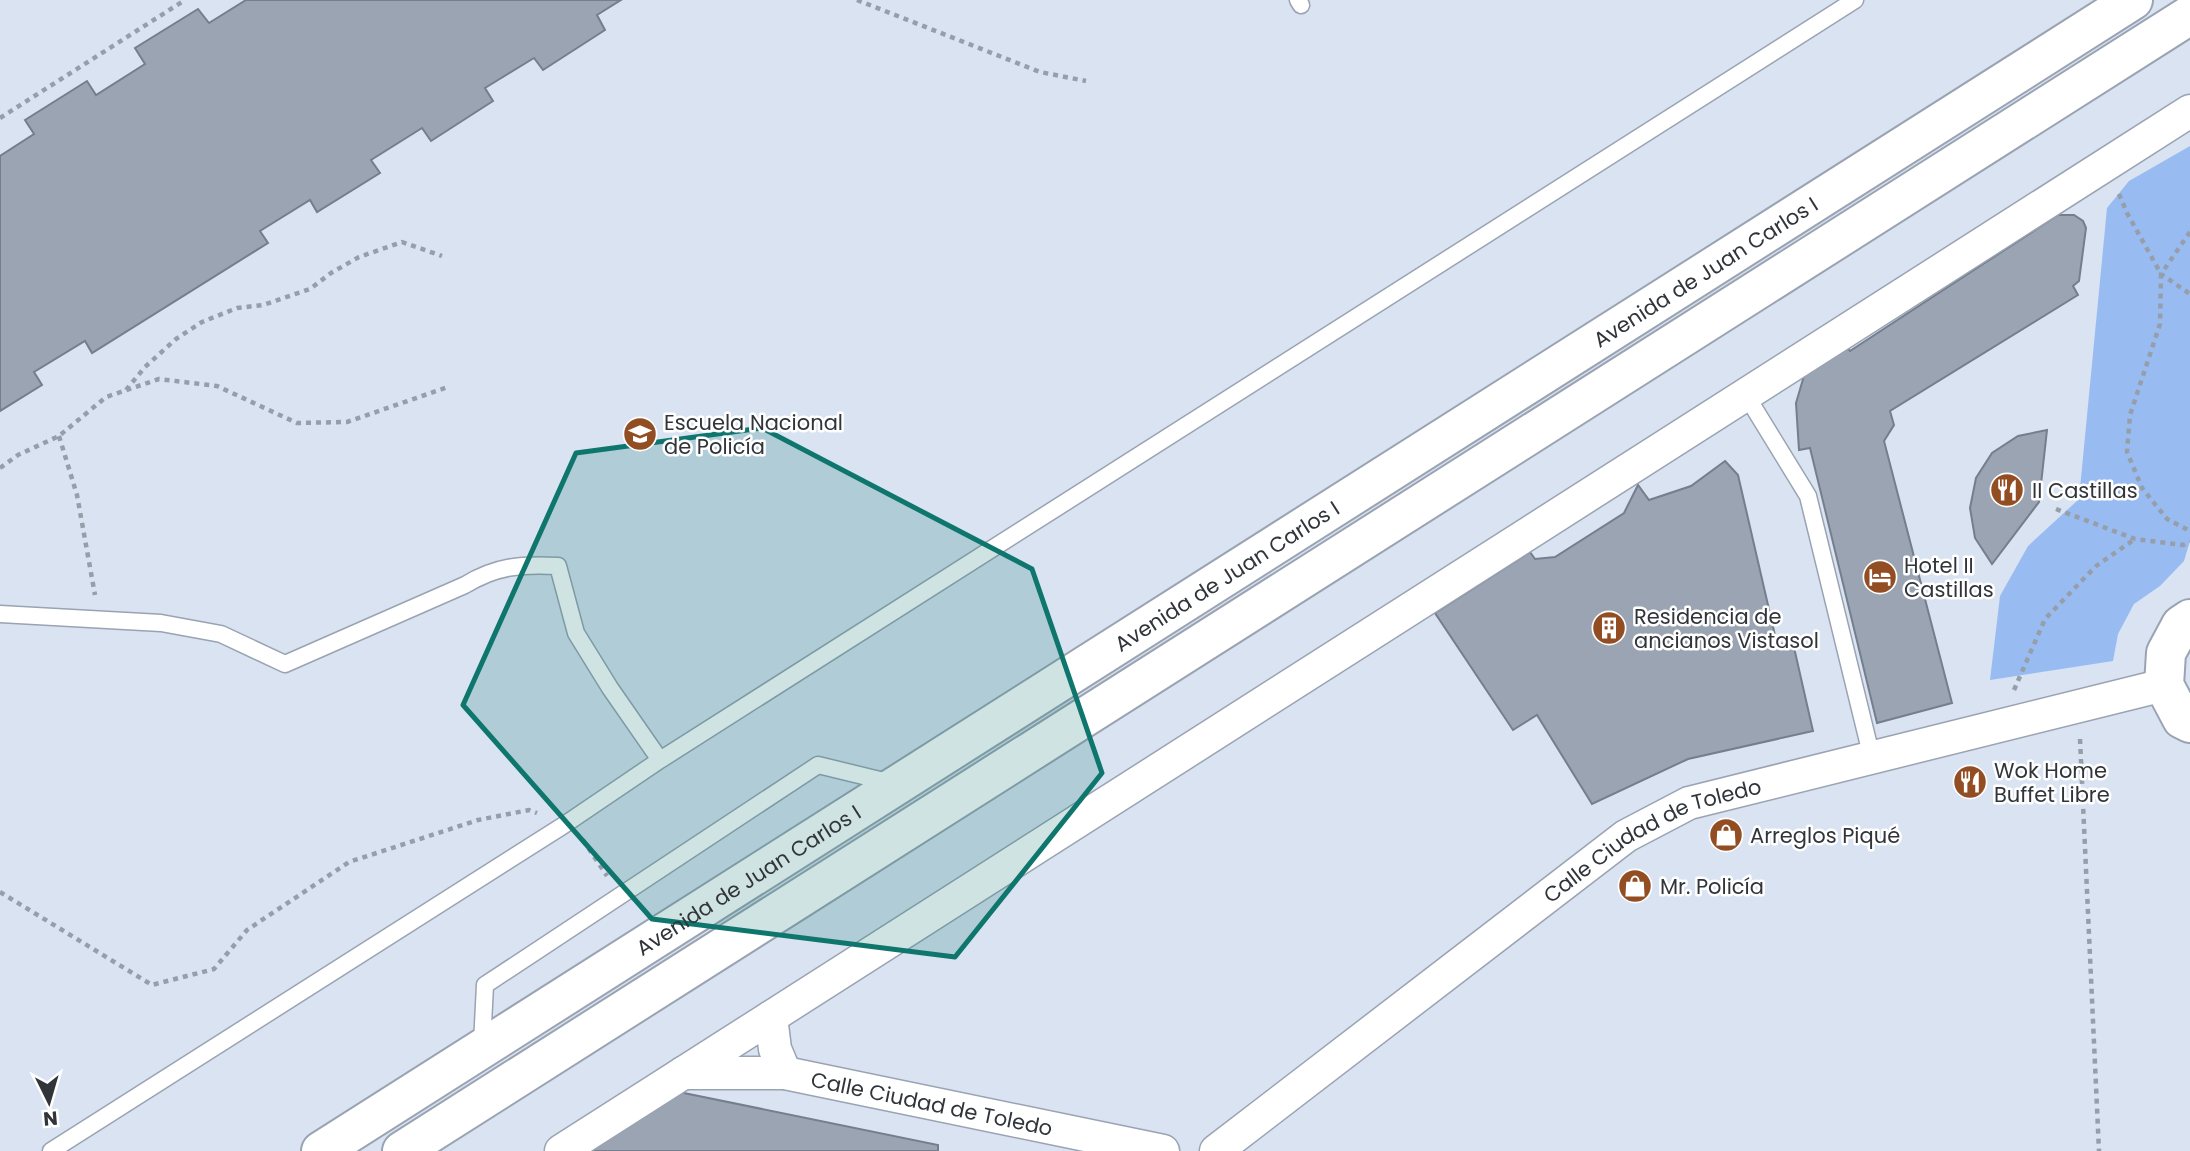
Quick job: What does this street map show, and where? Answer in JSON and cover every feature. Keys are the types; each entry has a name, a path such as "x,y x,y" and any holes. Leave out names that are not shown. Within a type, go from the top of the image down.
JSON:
{"main road":[{"name":"Avenida de Juan Carlos I","path":"321,1151 2133,0"},
{"name":"Avenida de Juan Carlos I","path":"402,1151 2190,15"},
{"path":"2190,619 2181,625 2166,653 2164,685 2182,719 2190,723"}],"street":[{"path":"561,1151 2190,111"},
{"name":"Calle Ciudad de Toledo","path":"1216,1151 1626,836 1689,803 2164,685"},
{"name":"Calle Ciudad de Toledo","path":"771,1017 775,1049 785,1073"},
{"name":"Calle Ciudad de Toledo","path":"683,1073 785,1073 1163,1151"}],"lane":[{"path":"51,1151 1855,0"},
{"path":"1746,395 1808,496 1872,758"},
{"path":"0,614 161,622 221,634 285,664 464,585 484,573 510,566 558,566 576,633 660,760"},
{"path":"482,1049 485,985 818,765 897,785"}],"path":[{"path":"0,118 186,0"},
{"path":"857,0 1040,72 1086,81"},
{"path":"2107,164 2127,213 2161,274 2190,294"},
{"path":"2190,232 2161,274 2160,324 2130,415 2127,452 2141,488 2166,519 2190,531"},
{"path":"126,390 145,367 176,339 214,317 237,308 263,305 310,289 359,257 402,242 442,256"},
{"path":"0,468 18,455 59,436 106,397 159,379 218,386 297,423 347,422 448,387"},
{"path":"59,436 77,495 93,581 96,619"},
{"path":"2056,509 2135,539 2183,545 2190,542"},
{"path":"2015,722 2014,687 2045,619 2096,566 2135,539"},
{"path":"2078,706 2099,1151"},
{"path":"0,892 152,985 214,969 247,930 349,862 478,820 529,810 564,825 583,839 620,896"}],"highlighted area":[{"path":"762,428 1032,569 1102,773 955,957 652,919 463,705 576,453"}],"shaded area":[{"path":"2190,146 2190,541 2184,561 2160,586 2134,604 2118,634 2113,661 1990,680 2000,596 2028,546 2079,499 2107,208 2129,181"}],"building":[{"path":"246,0 621,0 597,15 605,30 543,70 534,58 485,88 493,101 431,141 422,128 371,160 380,173 317,212 310,200 260,231 268,243 92,353 85,341 34,372 42,385 0,411 0,156 34,134 25,120 87,81 96,95 145,64 135,48 198,9 209,23"},
{"name":"Hotel II Castillas","path":"2058,215 2074,215 2083,221 2086,228 2079,281 2073,286 2078,295 1890,411 1894,425 1884,441 1952,703 1877,723 1810,448 1799,450 1796,403 1806,369 1845,345 1850,351"},
{"name":"II Castillas","path":"2047,430 2039,502 1992,564 1975,538 1970,508 1976,478 1992,453 2018,436"},
{"name":"Residencia de ancianos Vistasol","path":"1725,461 1738,475 1777,644 1793,643 1813,731 1688,759 1592,804 1537,715 1513,730 1435,613 1530,552 1535,559 1555,557 1624,513 1638,485 1649,500 1691,486"},
{"path":"679,1092 938,1145 938,1151 590,1151"}],"place":[{"name":"Escuela Nacional de Policía","path":"640,434"},
{"name":"II Castillas","path":"2007,490"},
{"name":"Hotel II Castillas","path":"1880,577"},
{"name":"Residencia de ancianos Vistasol","path":"1609,628"},
{"name":"Wok Home Buffet Libre","path":"1970,782"},
{"name":"Arreglos Piqué","path":"1726,835"},
{"name":"Mr. Policía","path":"1635,886"}]}
